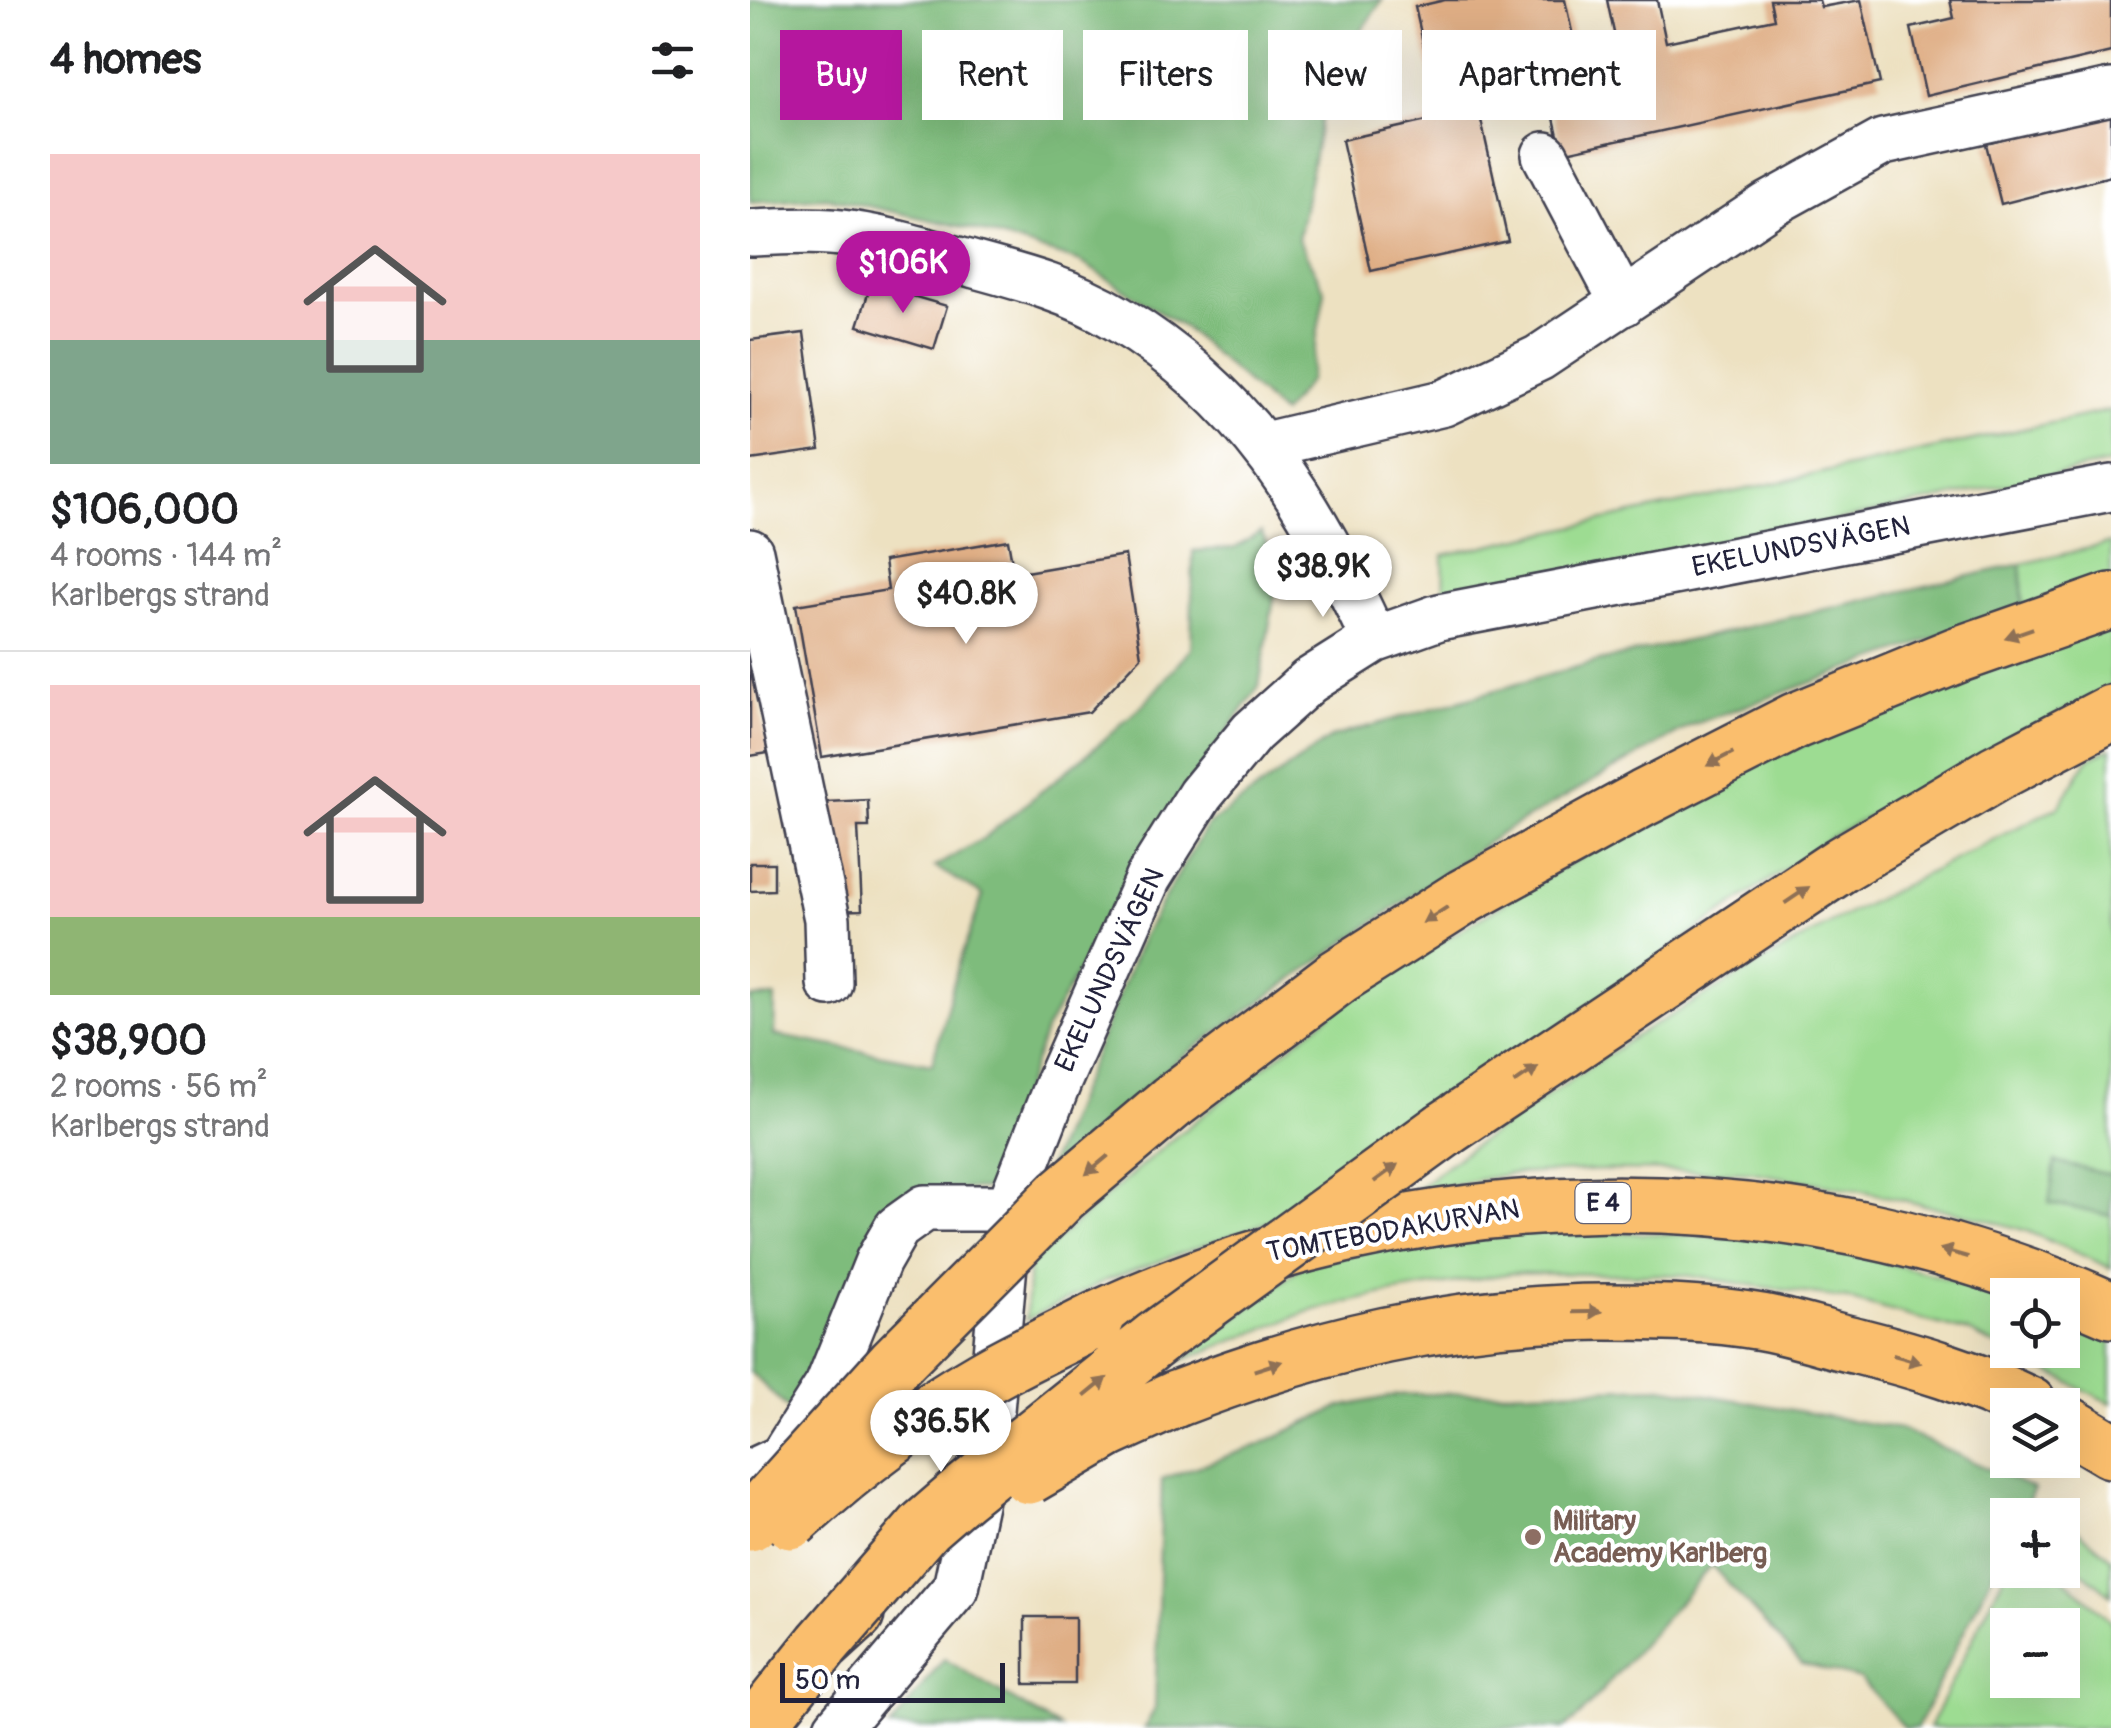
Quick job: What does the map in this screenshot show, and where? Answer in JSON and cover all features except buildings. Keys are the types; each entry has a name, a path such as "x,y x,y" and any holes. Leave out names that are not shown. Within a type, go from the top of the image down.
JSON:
{"highway":[{"path":"750,1523 894,1364 1062,1195 1172,1102 1339,976 1465,896 1796,720 1957,655 2111,601"},
{"path":"756,1728 926,1526 1157,1338 1446,1130 1842,864 1996,773 2111,714"},
{"name":"TOMTEBODAKURVAN","path":"750,1561 833,1483 906,1427 987,1376 1157,1291 1248,1258 1365,1230 1524,1206 1600,1202 1716,1206 1902,1237 1992,1264 2111,1310"},
{"path":"822,1645 933,1544 1062,1454 1176,1400 1290,1359 1410,1328 1526,1313 1643,1312 1760,1322 1954,1373 1990,1388"},
{"path":"2080,1432 2111,1450"}],"street":[{"path":"1265,445 1444,403 1539,358 1768,206 1883,142 2111,92"},
{"path":"1545,155 1623,303"},
{"path":"750,233 849,234 886,240 1035,282 1115,316 1169,353 1218,394 1265,445 1335,557 1374,640"},
{"path":"750,262 811,255 849,234"},
{"name":"EKELUNDSVÄGEN","path":"838,1728 956,1588 989,1433 1009,1208 1059,1080 1148,878 1200,795 1252,732 1309,681 1374,640 1439,617 2111,488"},
{"path":"752,566 827,918 829,983"},
{"path":"750,1473 782,1458 828,1385 878,1262 897,1228 924,1208 1009,1208"}],"green space":[{"path":"750,0 1382,0 1362,30 1268,30 1268,120 1321,120 1298,239 1325,291 1309,381 1282,414 1186,329 1081,262 976,230 826,197 750,202"},
{"path":"2111,410 2111,463 1444,603 1443,555"},
{"path":"1261,532 1279,569 1259,686 1145,851 1046,1029 989,1189 944,1189 796,1416 750,1372 750,998 775,997 774,1035 932,1064 958,966 983,895 935,867 984,838 1145,703 1191,648 1193,551 1235,548"},
{"path":"2111,543 2111,577 2023,607 2021,564"},
{"path":"2021,564 2023,607 1692,725 1500,834 1179,1059 1046,1173 1142,937 1206,826 1332,737 1591,663"},
{"path":"2111,625 2111,686 1829,838 1293,1213 1107,1280 1026,1320 1029,1264 1170,1141 1357,994 1554,872 1755,764 2059,639"},
{"path":"2111,748 2111,1268 2027,1231 1985,1219 1863,1191 1751,1172 1606,1170 1508,1174 1411,1193 1634,1037 1832,922 2059,806 2089,758"},
{"path":"2055,1162 2111,1175 2111,1216 2049,1203"},
{"path":"1493,1228 1801,1239 1990,1290 1990,1343 1968,1332 1847,1299 1683,1275 1512,1273 1384,1294 1310,1311 1178,1362 1310,1260"},
{"path":"2080,1321 2111,1334 2111,1403 2041,1368 2080,1368"},
{"name":"Military Academy Karlberg","path":"1662,1387 1900,1429 1990,1469 1990,1478 2009,1478 2034,1489 2030,1498 1990,1498 1990,1578 1917,1728 1905,1728 1860,1679 1802,1664 1711,1565 1579,1717 1564,1728 1144,1728 1155,1709 1162,1479 1259,1445 1340,1407 1397,1395"},
{"path":"2080,1532 2111,1558 2111,1595 2080,1570"},
{"path":"1998,1588 2075,1588 2111,1621 2111,1728 1929,1728"},
{"path":"944,1659 1060,1728 890,1728"}],"place":[{"name":"Military Academy Karlberg","path":"1533,1537"}]}
